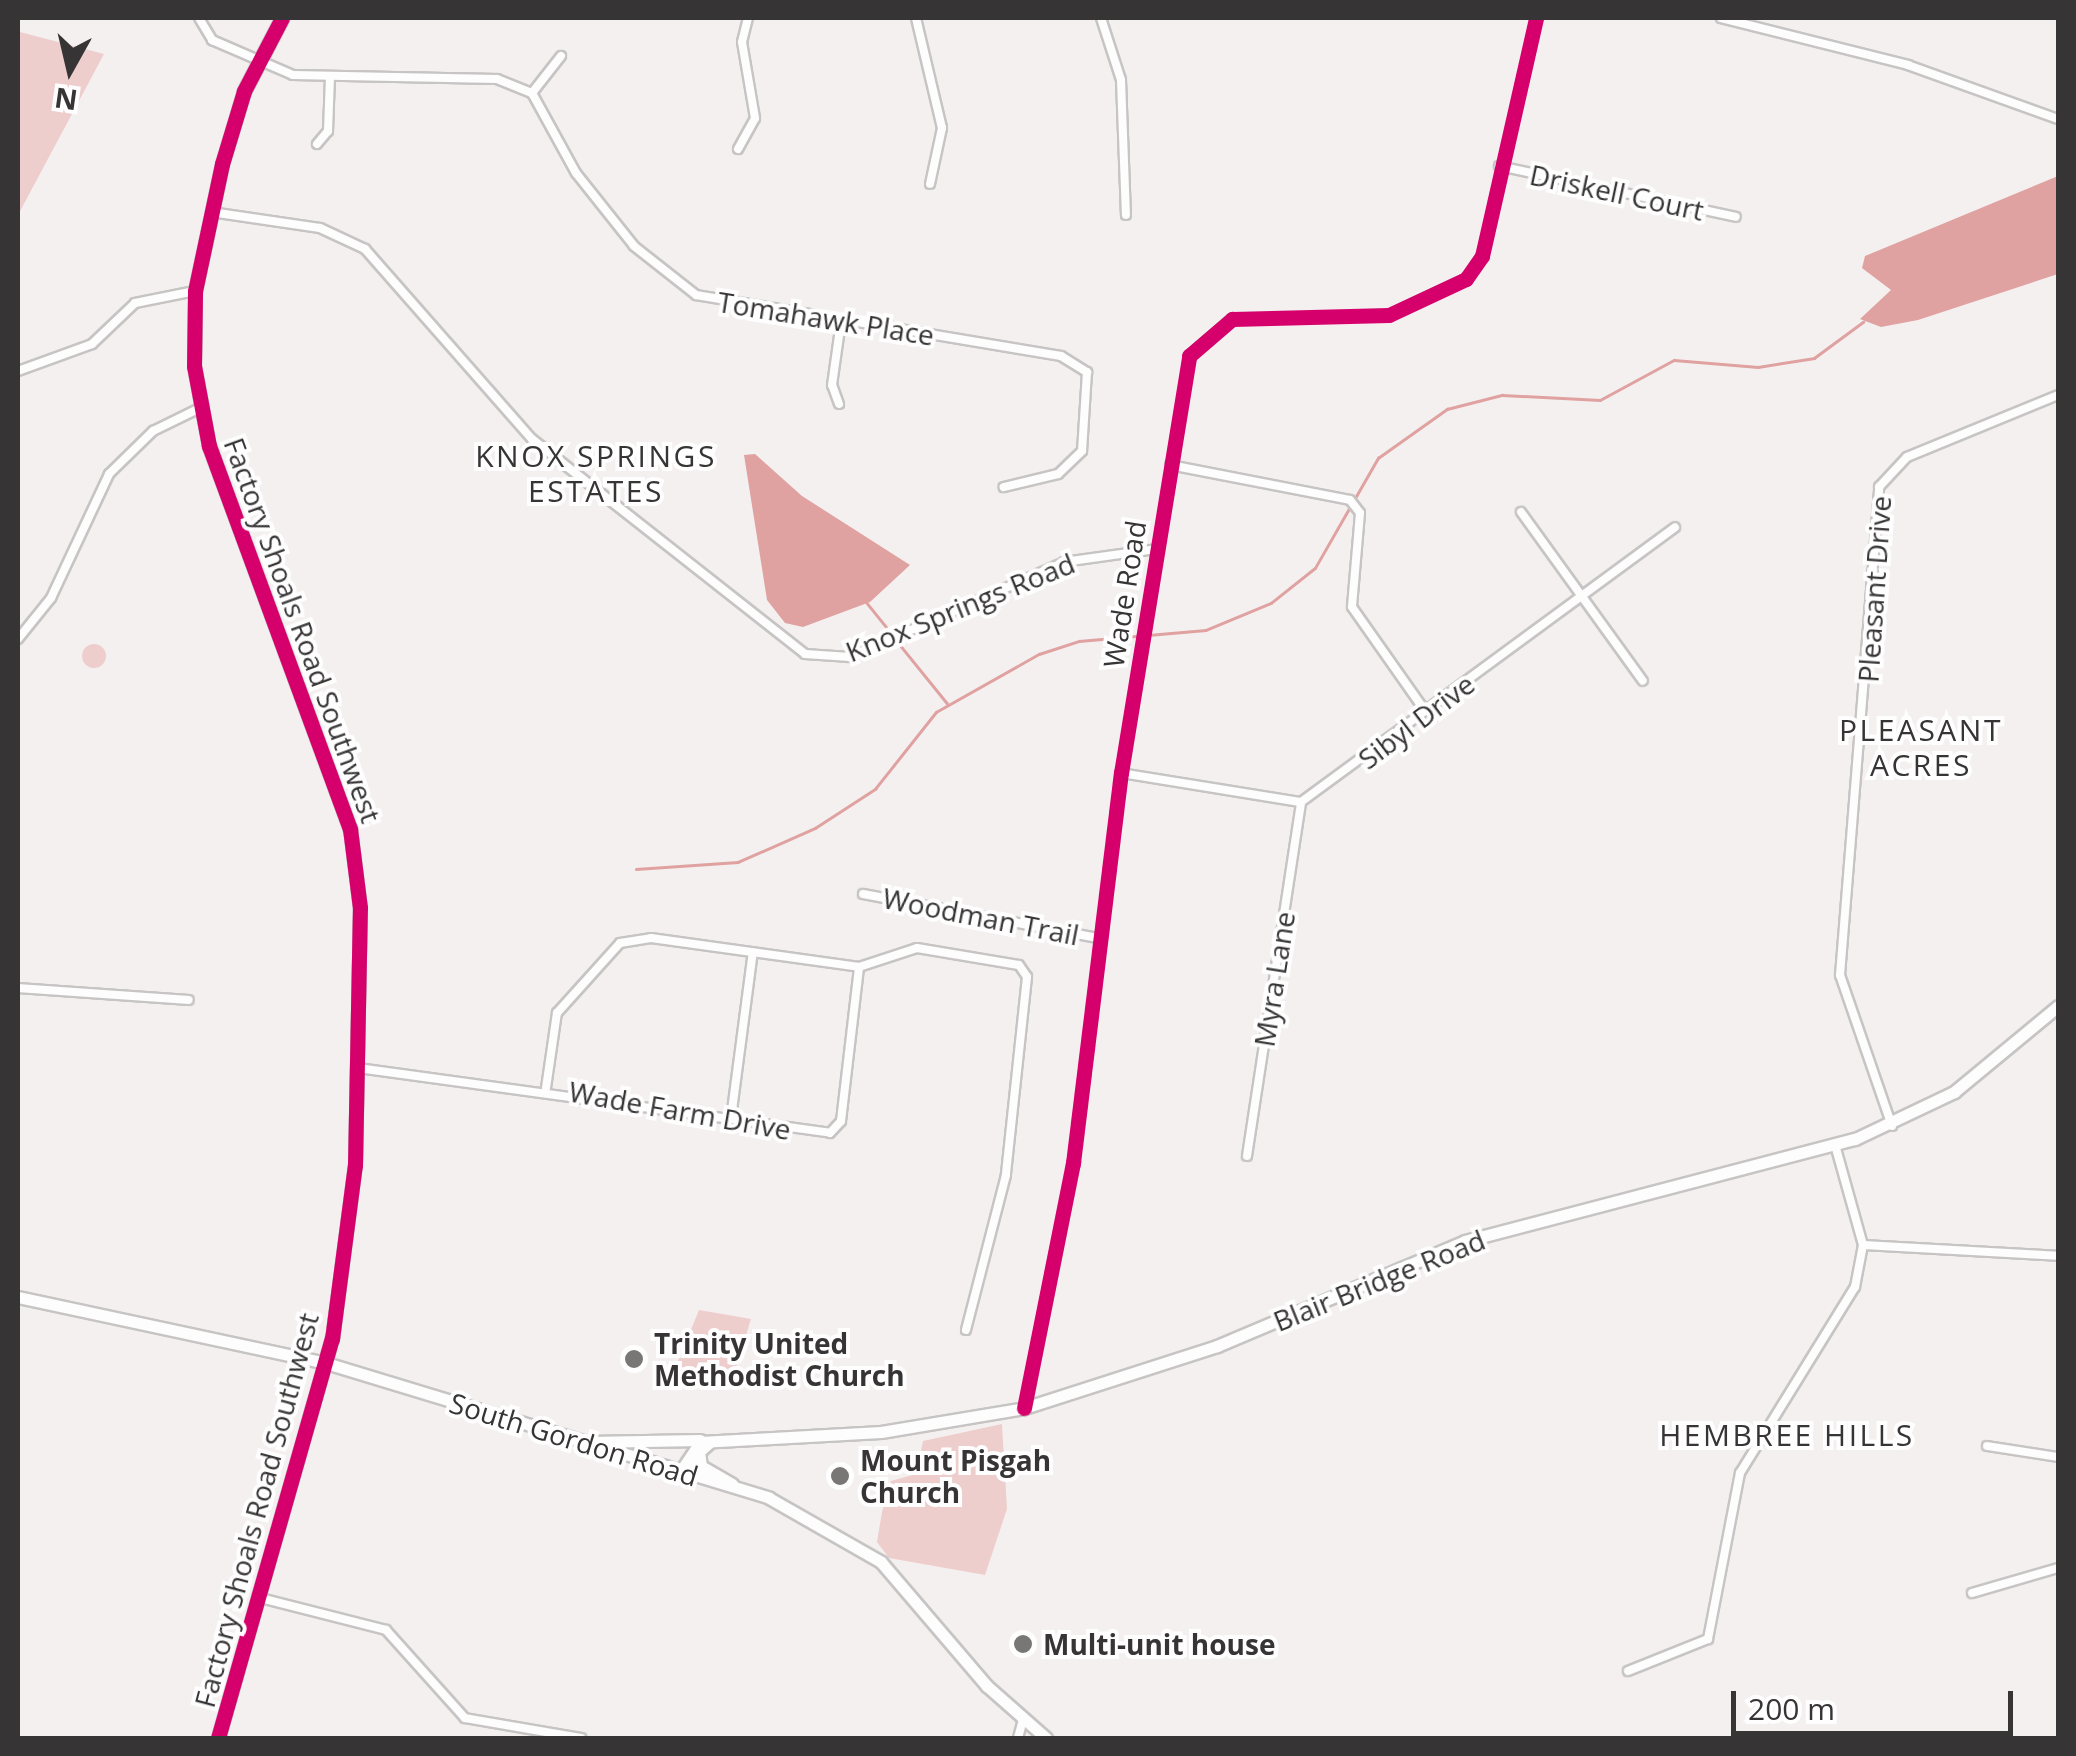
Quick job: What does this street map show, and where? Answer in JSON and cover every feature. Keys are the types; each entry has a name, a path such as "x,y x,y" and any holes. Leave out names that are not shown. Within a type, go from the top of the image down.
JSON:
{"street":[{"path":"200,18 212,40 256,63 330,77 497,79 532,93 561,56"},
{"name":"Factory Shoals Road Southwest","path":"218,1738 326,1364 348,1240 358,1068 360,908 350,829 200,408 195,291 211,212 256,63 282,18"},
{"path":"738,149 755,118 742,42 748,18"},
{"path":"916,18 942,128 930,184"},
{"path":"1101,18 1121,80 1126,215"},
{"name":"Wade Road","path":"1024,1408 1073,1164 1121,773 1184,374 1199,341 1242,316 1363,318 1450,291 1482,256 1499,166 1536,18"},
{"path":"1721,18 1908,65 2058,119"},
{"path":"316,144 328,131 330,77"},
{"name":"Tomahawk Place","path":"532,93 576,173 669,281 716,302 1048,352 1087,372 1090,415 1076,460 1043,480 1004,487"},
{"name":"Driskell Court","path":"1499,166 1736,216"},
{"name":"Knox Springs Road","path":"211,212 320,228 365,249 532,439 795,650 850,657 1064,562 1157,548"},
{"path":"18,371 92,344 135,303 195,291"},
{"path":"839,404 832,385 841,322"},
{"name":"Pleasant Drive","path":"1892,1126 1840,975 1879,487 1907,457 2058,395"},
{"path":"18,638 51,598 109,474 154,432 200,408"},
{"path":"1170,465 1350,500 1360,513 1352,608 1425,711"},
{"path":"1521,512 1643,682"},
{"name":"Sibyl Drive","path":"1301,802 1583,600 1674,527"},
{"path":"1121,773 1301,802"},
{"name":"Myra Lane","path":"1247,1156 1301,802"},
{"name":"Woodman Trail","path":"863,894 1098,938"},
{"path":"546,1088 556,1013 620,943 752,952 860,967 917,948 1018,965 1027,978 1006,1175 966,1330"},
{"path":"731,1118 752,952"},
{"name":"Wade Farm Drive","path":"358,1068 546,1088 830,1133 842,1121 860,967"},
{"path":"18,988 189,1000"},
{"name":"Blair Bridge Road","path":"571,1442 869,1433 1024,1408 1216,1346 1465,1241 1835,1146 1892,1126 1954,1092 2058,1006"},
{"path":"1628,1671 1708,1639 1740,1473 1855,1288 1863,1245 1835,1146"},
{"path":"1863,1245 2058,1256"},
{"name":"South Gordon Road","path":"18,1297 326,1364 571,1442 734,1486 826,1524 880,1562 1023,1719 1046,1738"},
{"path":"680,1472 694,1444 714,1440"},
{"path":"714,1440 698,1458 734,1486"},
{"path":"1987,1446 2058,1456"},
{"path":"1972,1592 2058,1568"},
{"path":"256,1596 386,1630 464,1718 581,1738"},
{"path":"1018,1738 1023,1719"}],"shaded area":[{"path":"19,18 20,32 104,54 18,215"},
{"path":"2058,176 2058,274 1918,320 1881,327 1860,319 1891,290 1862,268 1865,256"},
{"path":"755,454 802,496 910,565 870,602 803,627 785,623 767,600 744,455"},
{"path":"94,644 106,656 94,668 82,656"},
{"path":"699,1310 751,1319 733,1377 676,1366"},
{"path":"1002,1424 1007,1509 985,1575 889,1558 877,1542 891,1481 916,1474 923,1441"}],"waterway":[{"path":"636,869 738,862 815,828 875,789 936,712 1039,654 1079,641 1206,630 1271,603 1315,568 1378,458 1447,409 1502,395 1600,400 1674,360 1758,367 1814,358 1863,322"},
{"path":"867,603 891,633"},
{"path":"896,640 947,703"}],"cycle path":[{"path":"218,1738 332,1339 355,1165 360,908 350,829 209,446 194,366 195,291 222,164 244,91 282,18"},
{"path":"1024,1408 1073,1163 1121,773 1189,356 1232,319 1389,315 1466,279 1482,256 1536,18"}],"place":[{"name":"Trinity United Methodist Church","path":"634,1359"},
{"name":"Mount Pisgah Church","path":"840,1476"},
{"name":"Multi-unit house","path":"1023,1644"}],"district":[{"name":"KNOX SPRINGS ESTATES","path":"596,473"},
{"name":"PLEASANT ACRES","path":"1921,747"},
{"name":"HEMBREE HILLS","path":"1787,1435"}]}
